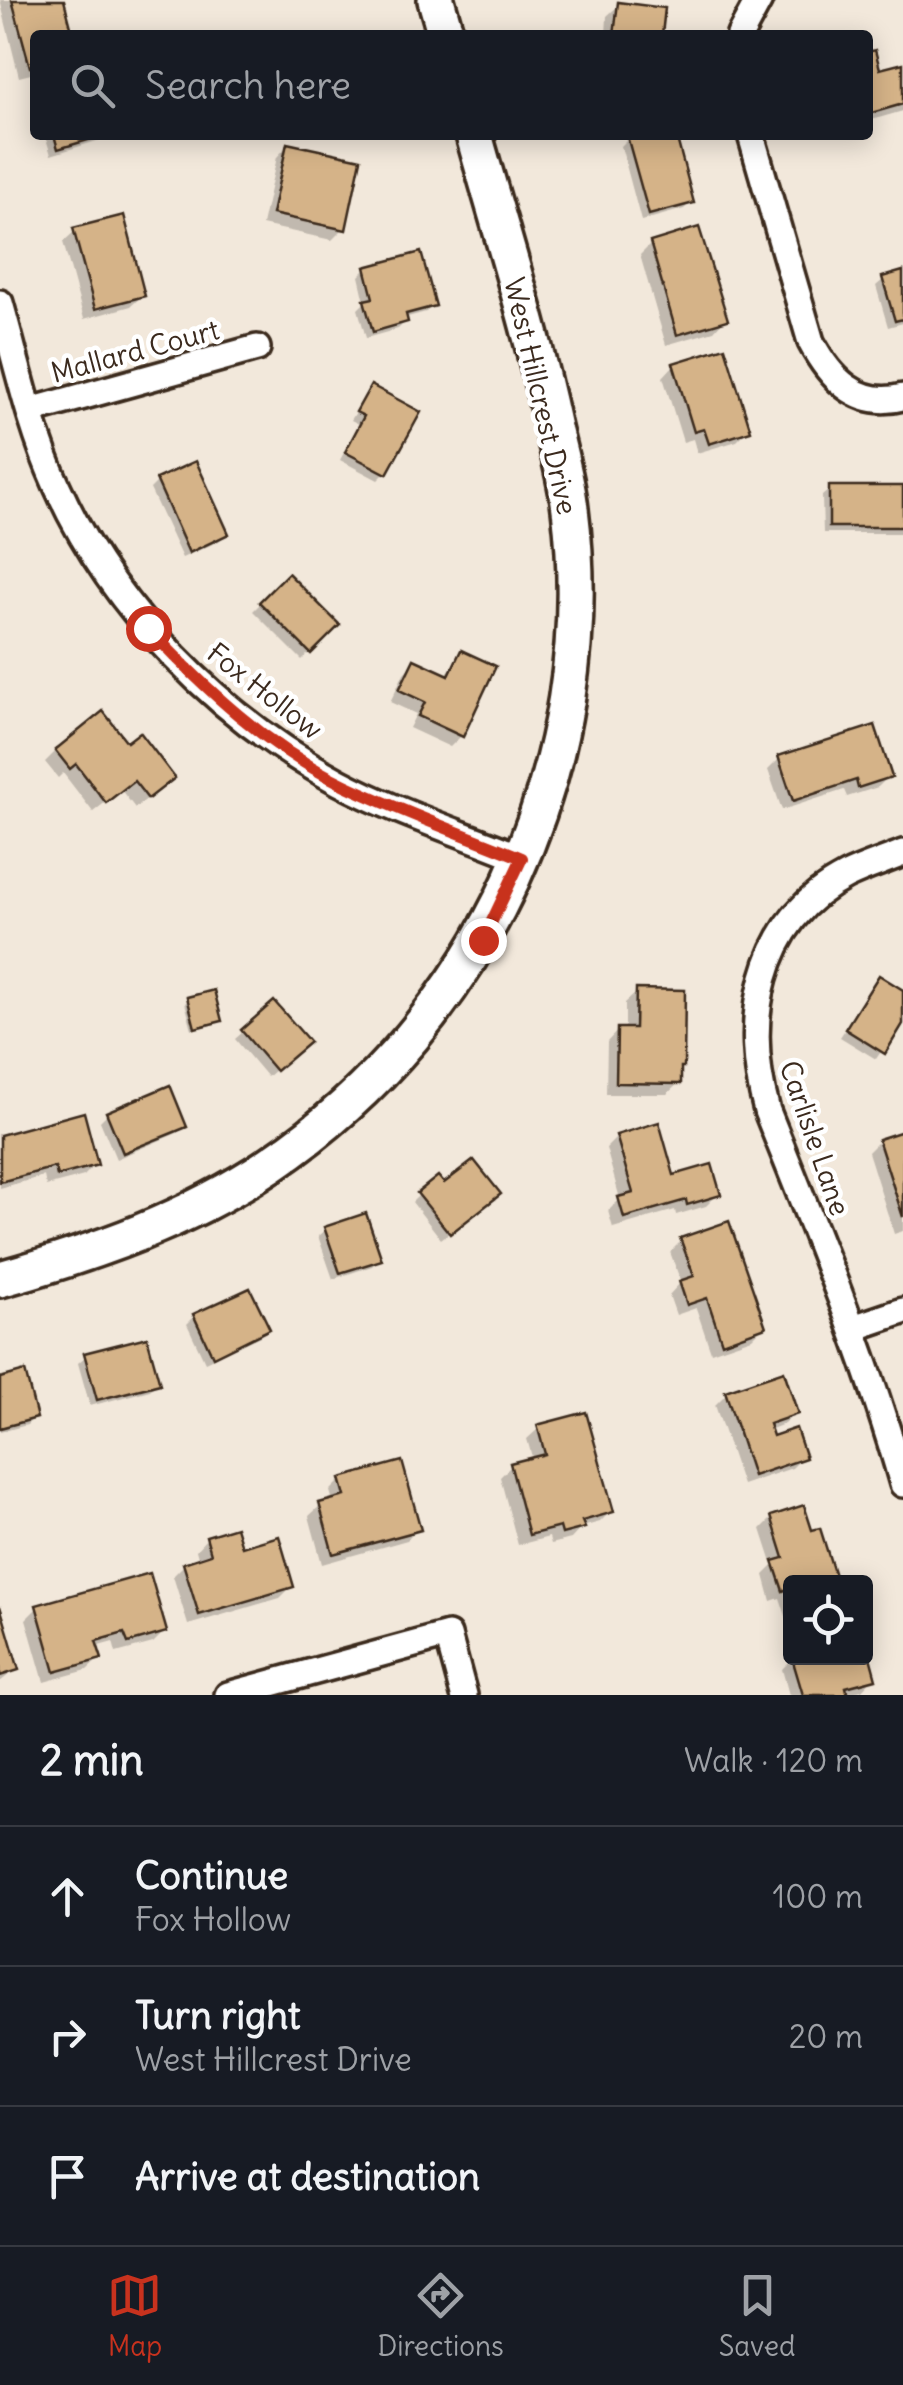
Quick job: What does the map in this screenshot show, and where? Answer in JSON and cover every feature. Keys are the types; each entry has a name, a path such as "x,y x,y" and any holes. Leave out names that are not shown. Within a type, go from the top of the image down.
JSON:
{"street":[{"path":"436,0 445,30"},
{"path":"743,30 759,0"},
{"name":"West Hillcrest Drive","path":"0,1279 133,1238 237,1186 312,1135 372,1081 426,1021 483,940 522,858 544,794 568,688 573,636 573,542 570,506 543,382 475,140"},
{"path":"752,140 811,342 825,369 844,387 862,396 892,400 903,396"},
{"name":"Fox Hollow","path":"0,303 56,486 98,558 148,628 222,702 283,748 342,784 522,858"},
{"name":"Mallard Court","path":"30,411 256,348"},
{"name":"Carlisle Lane","path":"903,853 845,876 803,910 772,957 755,1013 757,1074 767,1111 853,1328 903,1484"},
{"path":"853,1328 903,1311"},
{"path":"228,1695 448,1635 464,1695"}],"building":[{"path":"12,0 64,0 72,30 30,30 30,67"},
{"path":"618,2 665,8 663,30 615,30"},
{"path":"873,51 880,69 903,63 903,104 873,113"},
{"path":"55,140 88,140 58,149"},
{"path":"628,140 677,140 694,203 649,215"},
{"path":"287,143 361,159 346,230 272,214"},
{"path":"124,215 145,296 95,309 73,228"},
{"path":"699,227 728,320 677,335 650,242"},
{"path":"421,252 436,306 406,314 408,322 373,332 364,300 373,298 365,267"},
{"path":"903,271 903,319 895,321 882,277"},
{"path":"725,347 751,431 709,444 704,429 694,432 673,363"},
{"path":"371,385 421,412 387,474 345,452 364,416 356,412"},
{"path":"196,461 229,534 189,553 156,479"},
{"path":"829,486 903,486 903,527 829,527"},
{"path":"288,573 340,625 311,654 259,602"},
{"path":"461,650 496,666 463,737 418,716 425,702 399,690 414,659 449,675"},
{"path":"103,711 127,742 140,732 175,778 148,799 134,781 106,803 76,764 70,769 55,750"},
{"path":"875,725 892,777 858,788 856,780 793,801 778,756"},
{"path":"879,975 903,990 903,1024 885,1054 845,1029"},
{"path":"636,989 685,990 681,1084 616,1083 617,1028 635,1028"},
{"path":"214,990 222,1021 195,1028 187,997"},
{"path":"274,1001 310,1042 276,1071 241,1030"},
{"path":"170,1085 187,1127 123,1153 106,1112"},
{"path":"84,1112 98,1165 57,1176 55,1167 0,1182 0,1135"},
{"path":"659,1122 674,1175 712,1164 721,1195 687,1205 686,1200 624,1218 618,1197 633,1193 616,1135"},
{"path":"903,1131 903,1217 878,1139"},
{"path":"474,1160 501,1194 450,1234 417,1193 438,1176 444,1183"},
{"path":"366,1213 382,1260 340,1273 324,1227"},
{"path":"729,1221 766,1327 722,1343 707,1298 687,1305 679,1281 694,1276 680,1238"},
{"path":"250,1288 270,1329 213,1357 193,1314"},
{"path":"147,1337 160,1384 97,1400 84,1353"},
{"path":"25,1371 37,1418 0,1428 0,1378"},
{"path":"784,1371 798,1414 769,1424 773,1436 796,1428 806,1458 753,1476 725,1391"},
{"path":"586,1412 614,1512 582,1521 585,1528 562,1534 560,1527 529,1535 510,1463 545,1454 537,1425"},
{"path":"402,1461 421,1530 333,1554 319,1503 345,1496 340,1478"},
{"path":"804,1505 812,1530 820,1528 835,1575 783,1575 783,1591 773,1561 784,1558 771,1516"},
{"path":"236,1527 242,1547 279,1536 294,1587 199,1615 183,1563 211,1554 206,1536"},
{"path":"150,1573 167,1632 128,1643 124,1633 96,1641 102,1659 55,1672 36,1605"},
{"path":"0,1606 19,1670 0,1676"},
{"path":"794,1665 872,1665 876,1679 846,1687 848,1695 803,1695"}],"route":[{"path":"148,628 222,702 283,748 342,784 522,858 483,940"}]}
